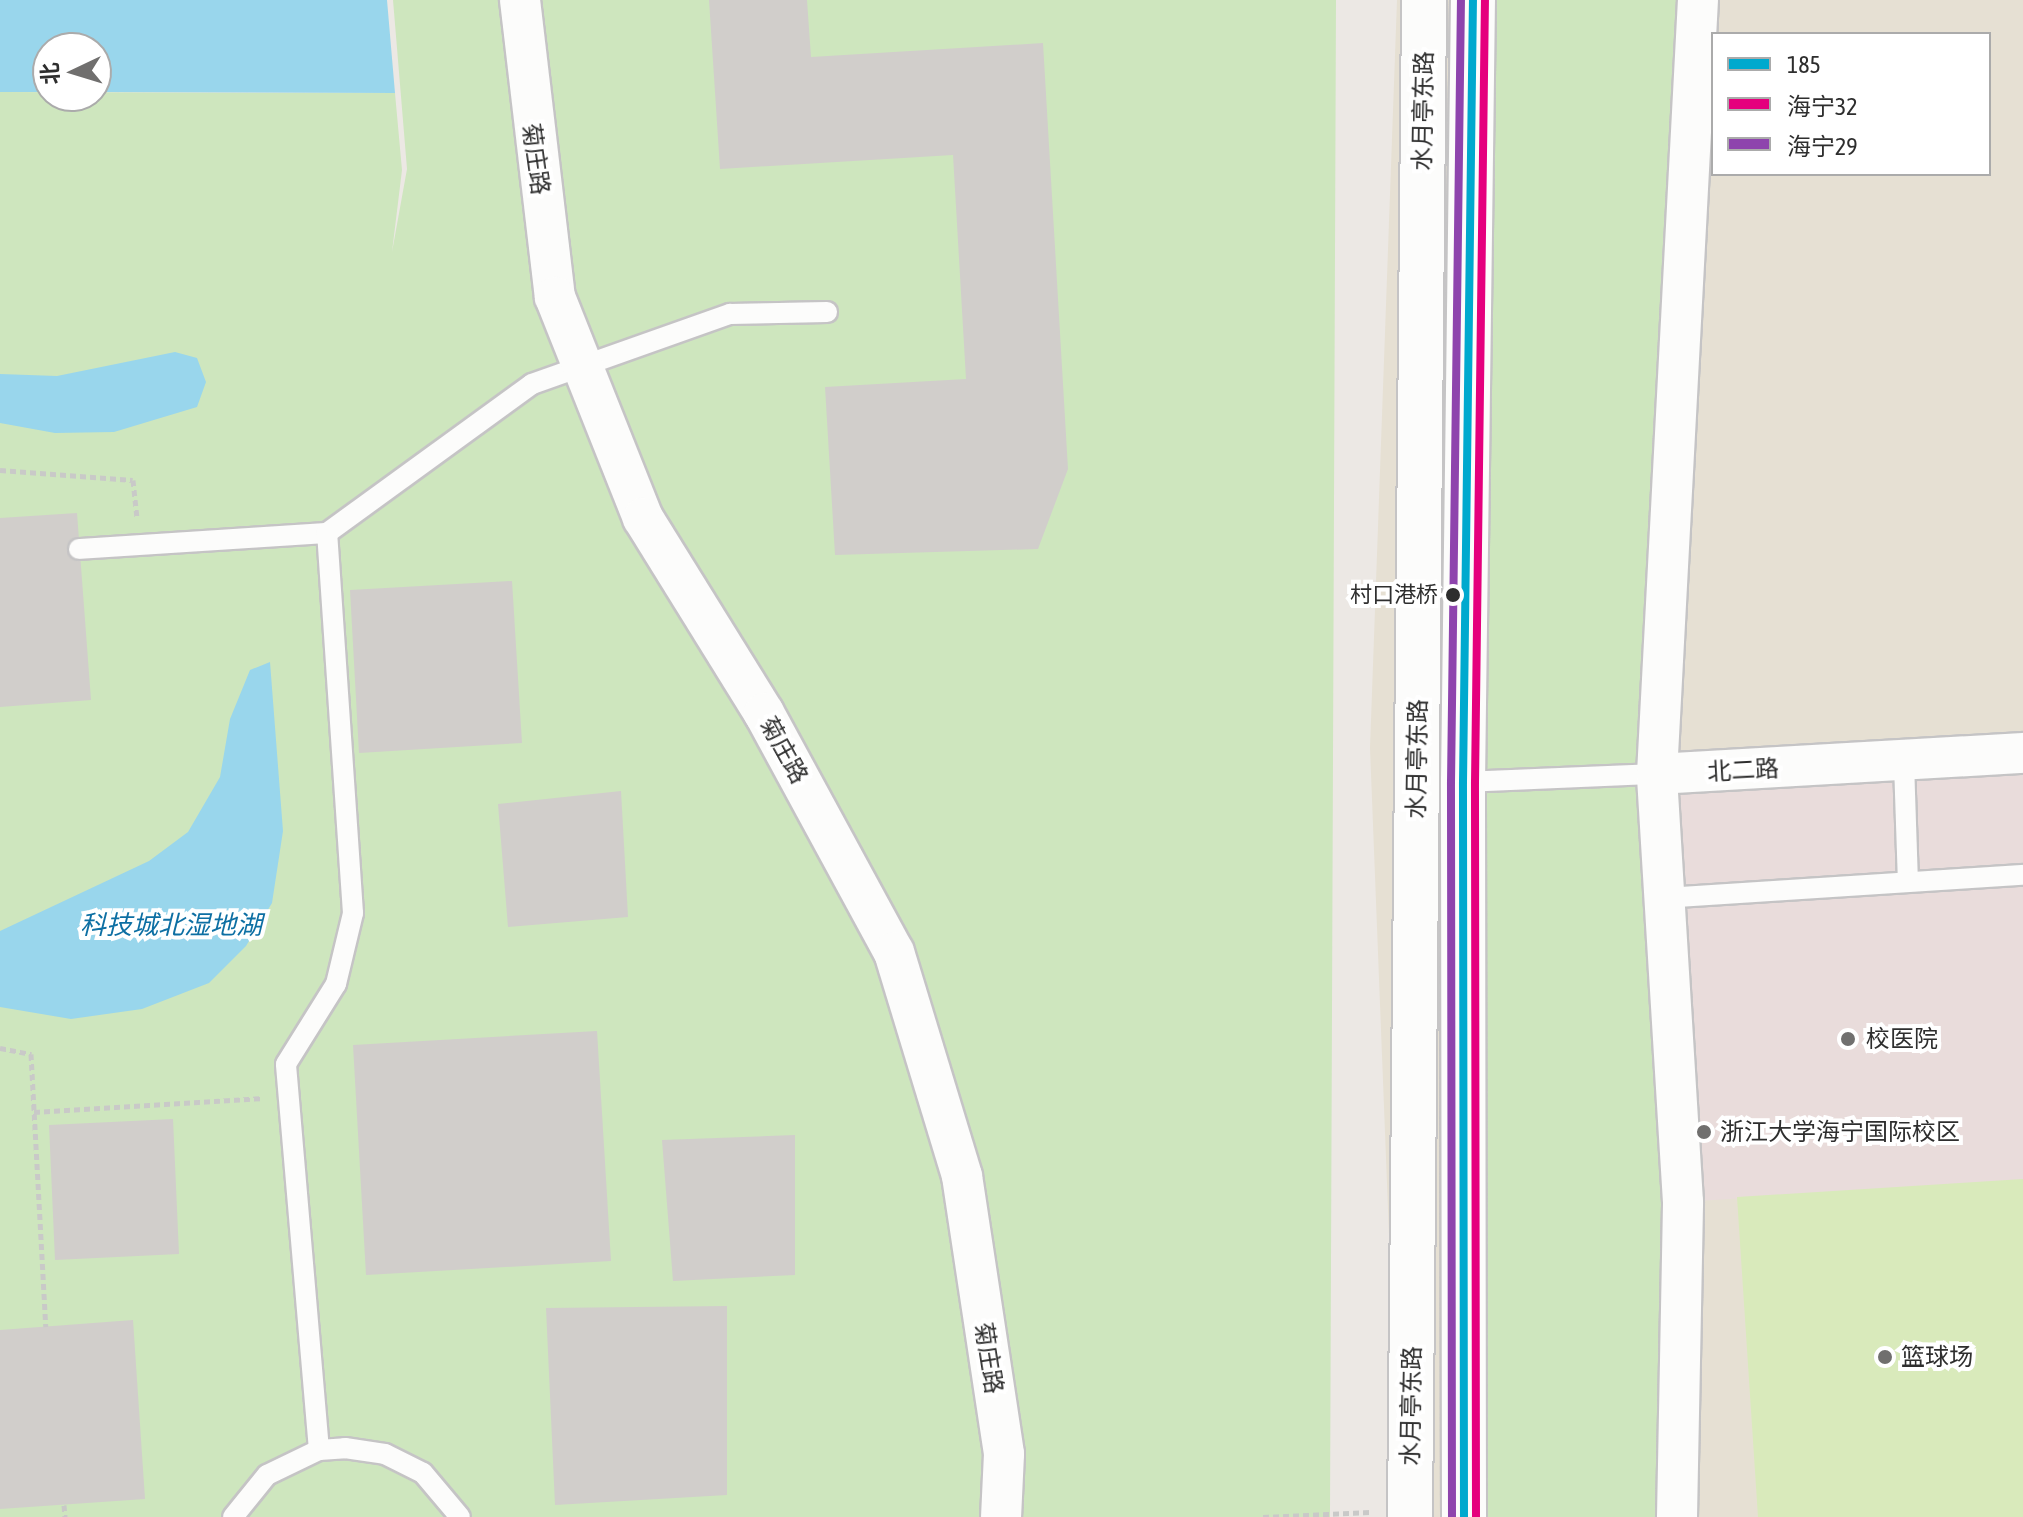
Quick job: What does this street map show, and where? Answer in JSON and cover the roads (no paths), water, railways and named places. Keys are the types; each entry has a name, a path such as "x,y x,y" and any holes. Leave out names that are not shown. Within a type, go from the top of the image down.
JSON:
{"main road":[{"name":"水月亭东路","path":"1410,1514 1424,0"},
{"name":"水月亭东路","path":"1464,1517 1463,782 1473,0"}],"street":[{"name":"菊庄路","path":"520,0 555,297 643,518 764,713 894,952 962,1176 1004,1454 1001,1517"},
{"path":"1677,1517 1683,1202 1657,774 1698,0"},
{"name":"北二路","path":"1657,774 1904,763 2023,753"}],"lane":[{"path":"79,549 327,533 532,384 730,314 827,312"},
{"path":"319,1450 286,1064 336,984 353,913 327,533"},
{"path":"1904,763 1908,882"},
{"name":"北二路","path":"1463,782 1657,774"},
{"path":"1664,898 2023,875"},
{"path":"233,1517 267,1475 319,1450 385,1454 423,1473 460,1517"}],"water":[{"path":"0,0 387,0 395,93 112,92 112,32 32,32 32,92 0,92"},
{"path":"175,352 197,358 206,382 197,407 114,432 55,433 0,423 0,374 57,376"},
{"name":"科技城北湿地湖","path":"270,662 283,831 272,903 246,946 209,983 142,1009 71,1019 0,1007 0,931 149,861 188,832 220,777 230,719 250,670"}],"place":[{"name":"村口港桥","path":"1453,595"},
{"name":"校医院","path":"1848,1039"},
{"name":"浙江大学海宁国际校区","path":"1704,1132"},
{"name":"篮球场","path":"1885,1357"}]}
